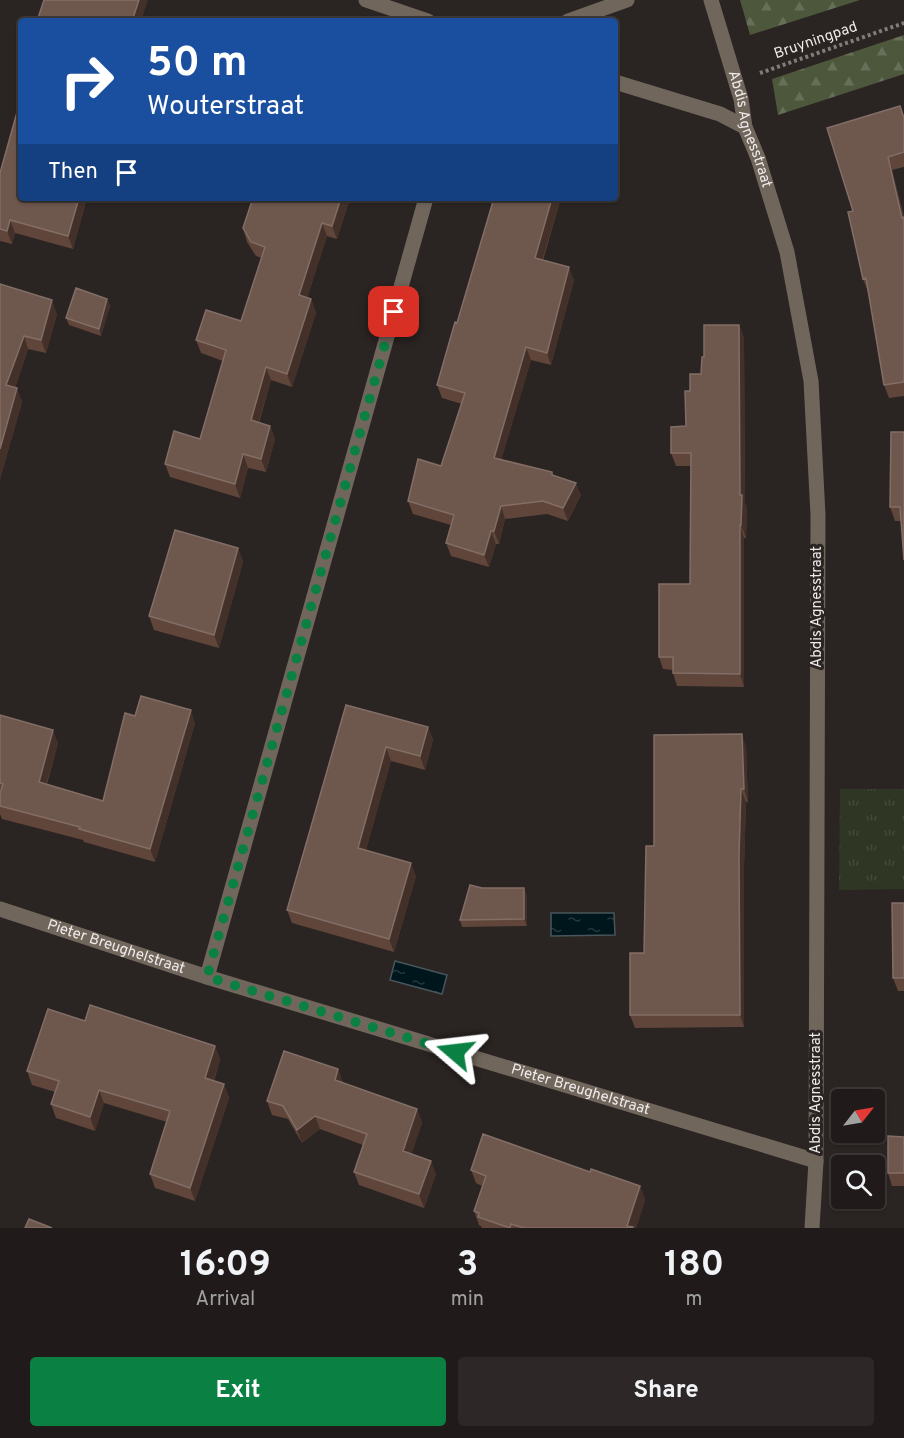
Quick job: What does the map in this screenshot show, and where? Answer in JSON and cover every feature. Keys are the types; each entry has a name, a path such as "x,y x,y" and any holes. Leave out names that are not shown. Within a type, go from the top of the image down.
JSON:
{"street":[{"path":"366,0 419,18"},
{"path":"576,18 627,0"},
{"name":"Abdis Agnesstraat","path":"711,0 736,81 745,127 758,158 787,252 811,381 818,515 816,1161 812,1228"},
{"path":"618,82 720,114 745,127"},
{"path":"207,977 425,201"},
{"name":"Pieter Breughelstraat","path":"0,909 207,977 816,1161"}],"path":[{"name":"Bruyningpad","path":"736,81 904,23"}],"green space":[{"path":"740,0 860,0 750,35"},
{"path":"904,35 904,74 778,115 772,79"},
{"path":"840,789 904,789 904,889 839,890"}],"water":[{"path":"551,913 614,913 615,935 551,936"},
{"path":"395,961 447,975 442,994 390,980"}],"building":[{"path":"44,0 139,0 133,18 38,18"},
{"path":"900,106 904,118 904,152 888,157 902,218 904,217 904,382 884,385 866,278 863,279 848,212 853,211 827,128"},
{"path":"18,109 18,201 78,201 68,236 10,220 7,231 0,229 0,173"},
{"path":"252,201 340,201 332,226 322,223 299,295 311,299 287,374 266,367 251,420 270,426 261,459 243,454 235,484 165,464 174,431 200,439 226,350 196,340 206,310 241,321 265,247 251,242 243,228"},
{"path":"493,201 551,201 535,258 569,267 547,353 526,347 494,458 552,472 552,475 576,483 563,508 543,501 501,506 484,555 446,543 454,515 408,501 418,459 441,466 465,393 437,385 455,322 457,323"},
{"path":"0,284 52,300 41,340 24,336 6,385 17,388 0,449"},
{"path":"76,288 107,299 99,329 66,318"},
{"path":"704,325 739,325 740,495 742,495 740,674 673,673 673,657 659,657 659,584 690,584 691,453 671,453 671,427 686,426 685,391 690,391 690,374 701,374 702,357 704,357"},
{"path":"891,432 904,432 904,560 900,507 890,507"},
{"path":"175,530 238,548 214,635 149,616"},
{"path":"141,696 191,710 150,849 79,829 80,827 0,806 3,784 0,783 0,715 53,730 39,782 103,801 125,713 135,716"},
{"path":"346,705 428,727 420,756 386,747 358,848 411,863 389,939 287,910"},
{"path":"742,734 744,789 741,789 739,855 740,1015 630,1015 630,953 644,953 646,846 654,846 654,735"},
{"path":"470,885 482,888 524,888 524,919 460,920"},
{"path":"892,903 904,903 904,978 893,978"},
{"path":"90,1005 215,1046 205,1078 224,1084 190,1188 150,1174 170,1111 99,1090 90,1117 51,1104 59,1081 27,1071 48,1009 85,1021"},
{"path":"284,1051 338,1069 335,1080 417,1109 403,1151 431,1161 419,1194 354,1172 367,1134 315,1116 297,1130 283,1106 267,1101"},
{"path":"483,1134 590,1172 591,1169 640,1186 627,1226 633,1227 524,1228 511,1224 510,1228 478,1217 479,1213 474,1211 486,1176 471,1170"},
{"path":"888,1136 904,1137 904,1173 888,1173"},
{"path":"29,1219 52,1228 25,1228"}],"route":[{"path":"394,312 207,977 455,1052"}]}
